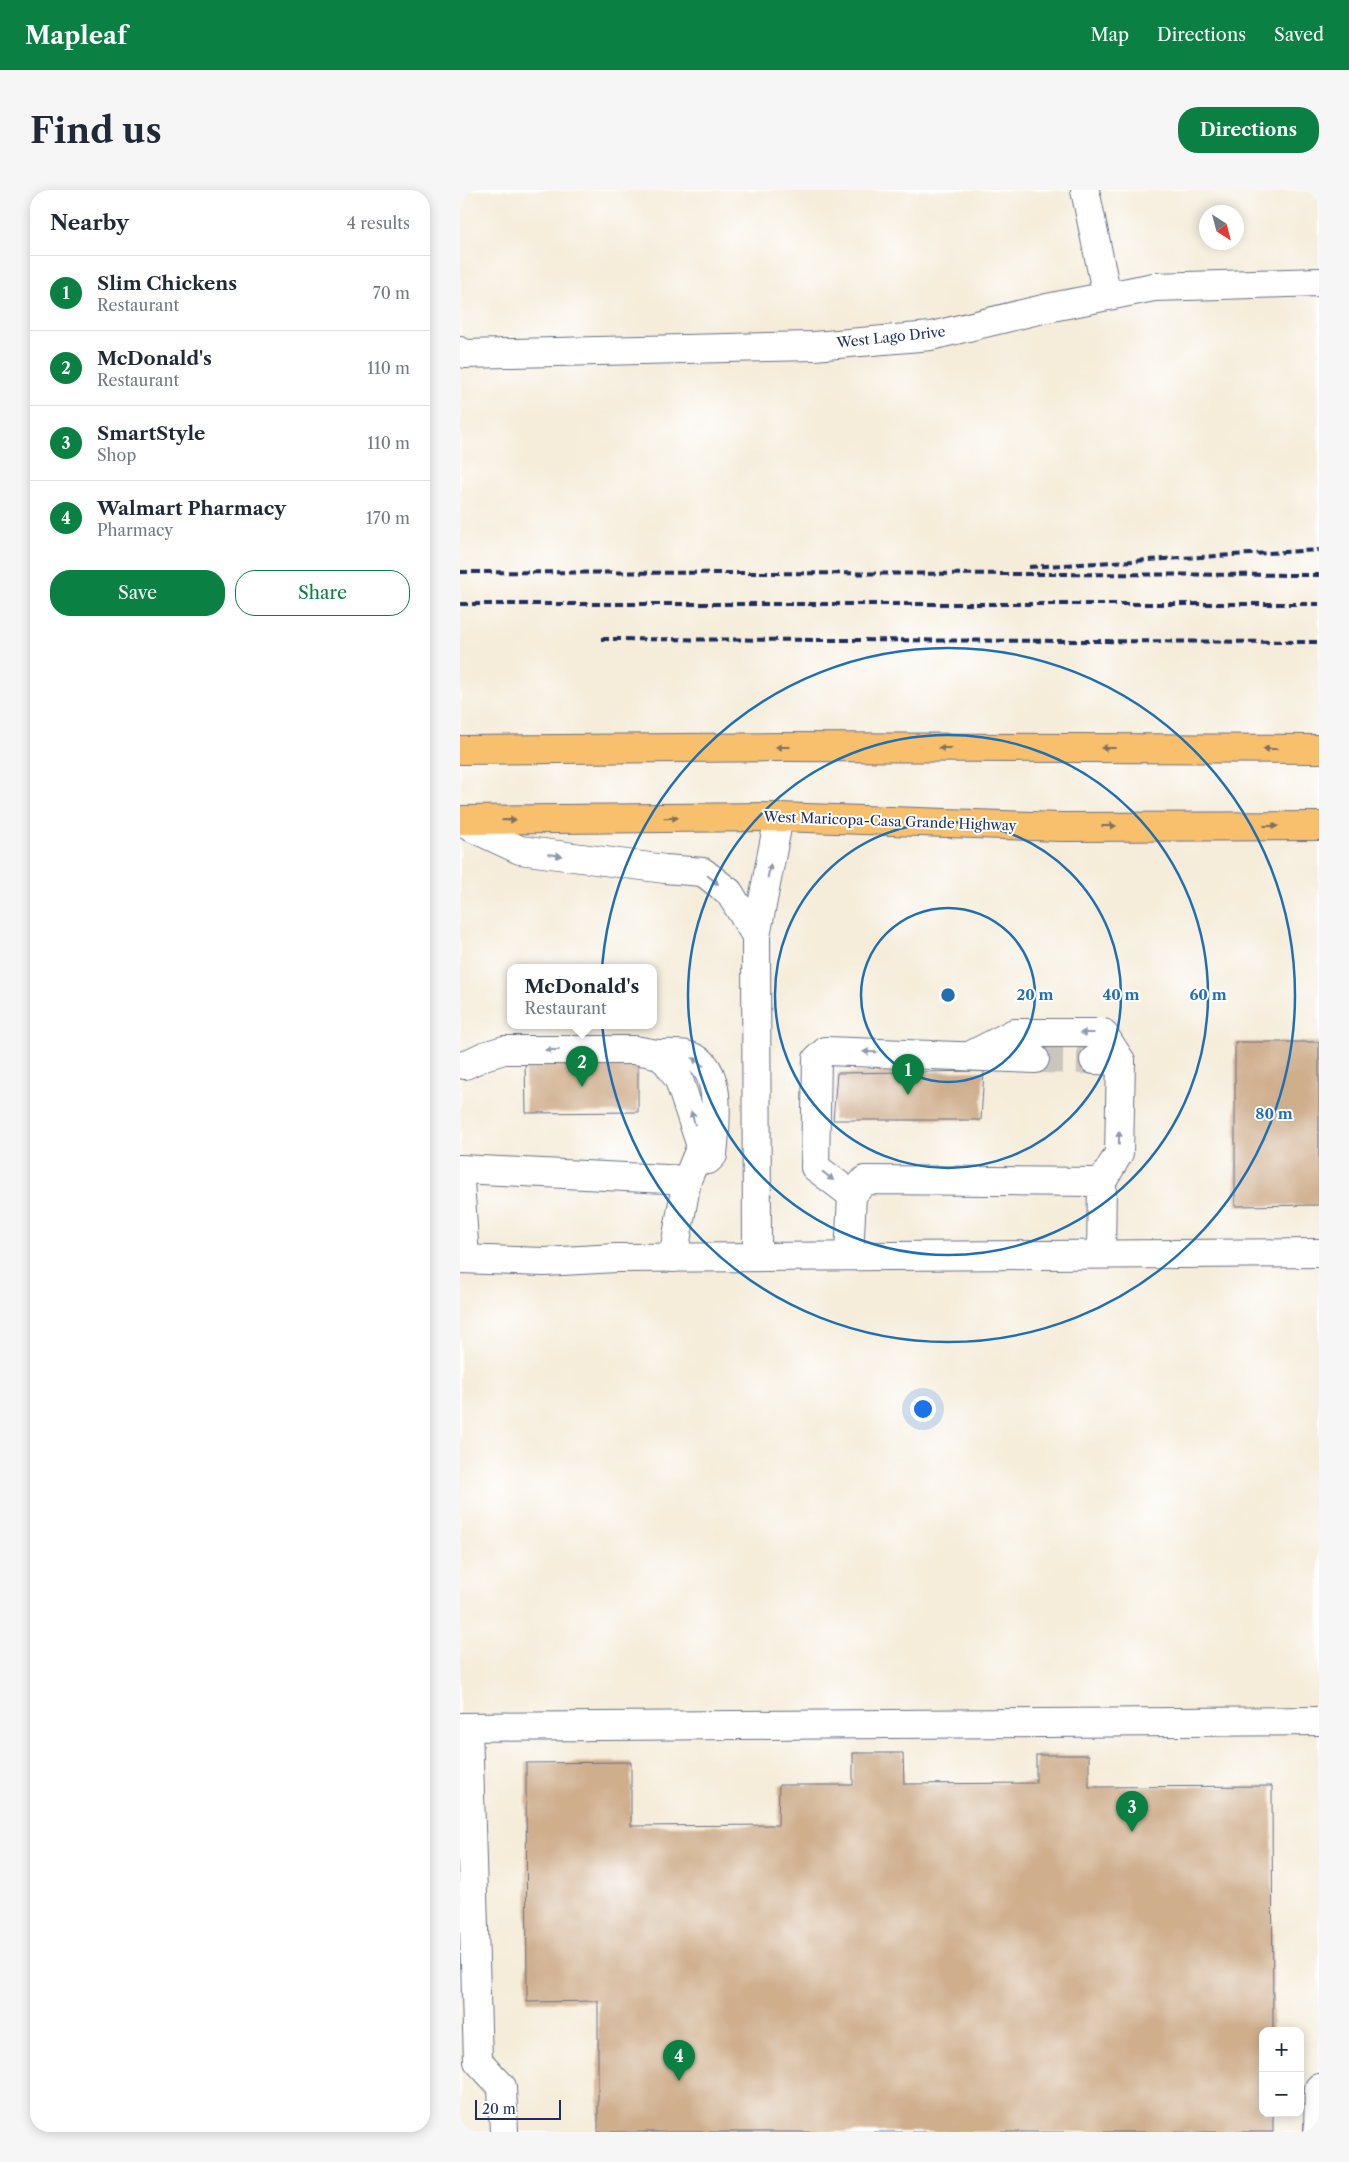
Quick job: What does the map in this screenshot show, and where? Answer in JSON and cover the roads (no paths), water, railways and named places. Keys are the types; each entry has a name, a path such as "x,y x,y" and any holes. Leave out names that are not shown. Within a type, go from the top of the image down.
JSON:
{"main road":[{"path":"460,750 784,747 1319,749"},
{"name":"West Maricopa-Casa Grande Highway","path":"460,821 779,817 1060,827 1319,826"}],"street":[{"path":"1085,190 1107,296"},
{"name":"West Lago Drive","path":"460,351 465,354 814,346 931,336 1154,287 1319,282"},
{"path":"757,1257 756,936 779,817"},
{"path":"460,821 520,850 703,872 729,892 756,936"},
{"path":"971,1055 1014,1033 1103,1033 1119,1153 1102,1182 1101,1254"},
{"path":"466,1065 484,1056 504,1050 635,1050 655,1054 667,1062 679,1080 700,1146 687,1180 673,1258"},
{"path":"852,1195 815,1167 817,1059 826,1051 971,1055 1035,1059"},
{"path":"460,1169 687,1180"},
{"path":"460,1180 463,1259 544,1262 616,1258 1319,1254"},
{"path":"849,1256 852,1195 865,1180 1102,1182"},
{"path":"504,2132 502,2087 469,2061 464,1727 1319,1722"},
{"path":"1318,2132 1319,2088"}],"tunnel":[{"path":"1035,1059 1094,1060"}],"railway":[{"path":"1029,567 1319,550"},
{"path":"460,572 1319,575"},
{"path":"460,604 1319,604"},
{"path":"601,639 1319,642"}],"place":[{"name":"McDonald's","path":"582,1087"},
{"name":"Slim Chickens","path":"908,1095"},
{"name":"SmartStyle","path":"1132,1832"},
{"name":"Walmart Pharmacy","path":"679,2081"}]}
